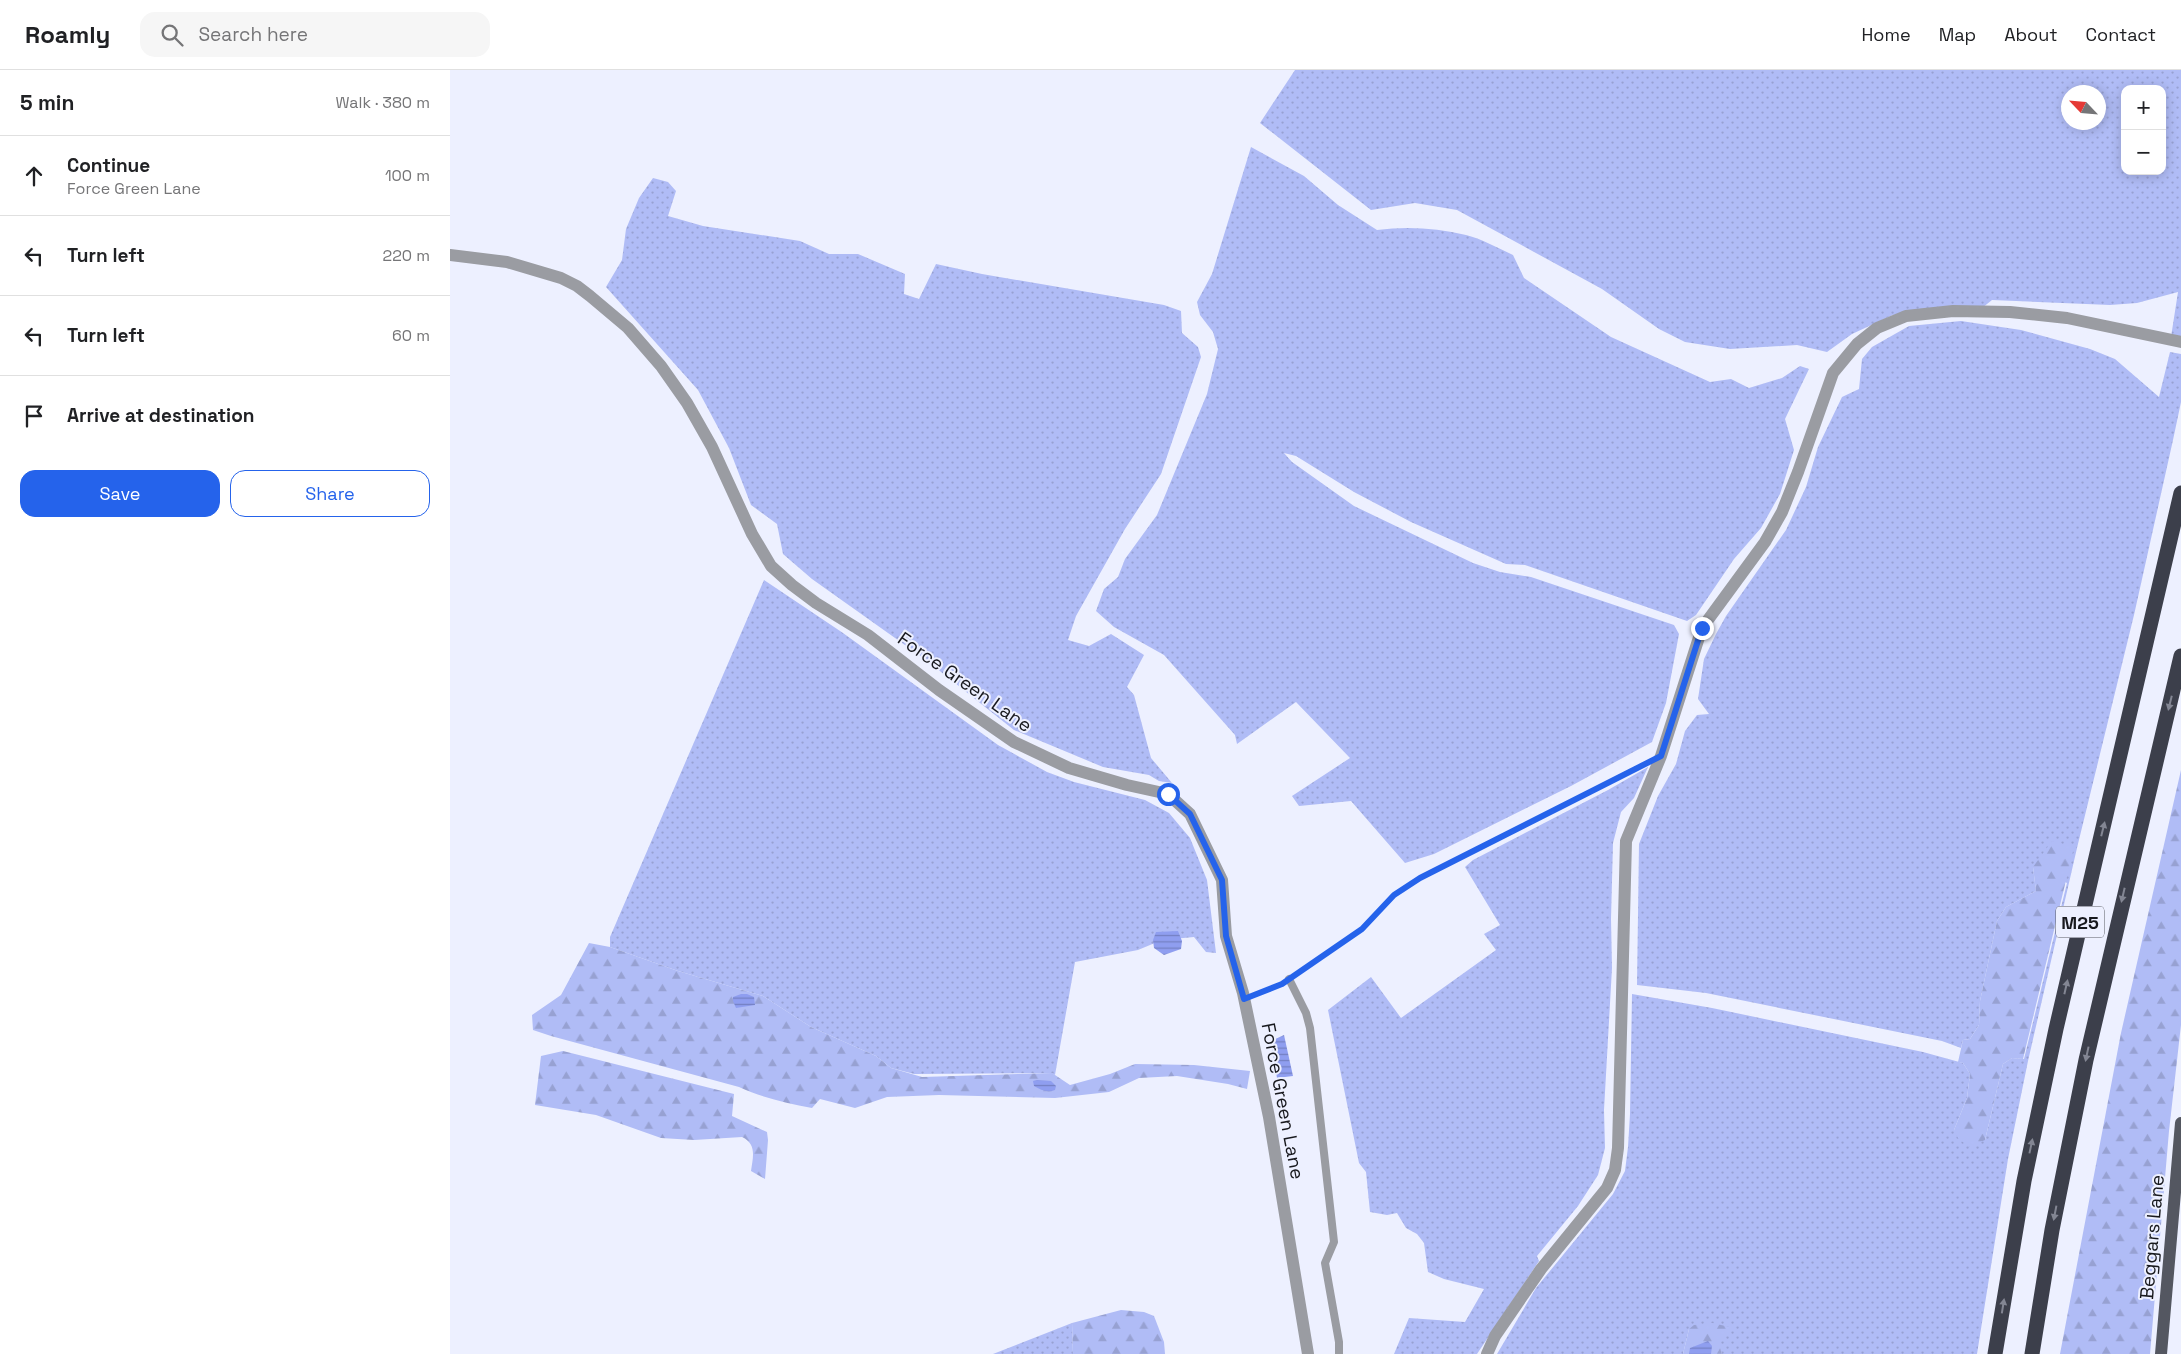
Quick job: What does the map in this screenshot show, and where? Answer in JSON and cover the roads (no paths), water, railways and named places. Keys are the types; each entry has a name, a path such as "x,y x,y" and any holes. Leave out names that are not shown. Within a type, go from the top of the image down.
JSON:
{"highway":[{"name":"M25","path":"1995,1354 2024,1181 2054,1038 2181,493"},
{"name":"M25","path":"2032,1354 2052,1230 2086,1060 2181,656"}],"main road":[{"name":"Beggars Lane","path":"2161,1354 2181,1123"}],"street":[{"name":"Force Green Lane","path":"450,255 507,262 561,278 577,286 628,328 661,366 687,403 712,447 752,534 771,566 792,585 816,603 868,635 940,690 1014,742 1069,768 1127,785 1168,794 1190,814 1222,880 1226,936 1244,999 1269,1117 1308,1354"},
{"path":"1486,1354 1495,1336 1541,1269 1607,1188 1615,1170 1618,1148 1626,841 1661,756 1702,628 1765,542 1782,512 1833,373 1852,349 1877,328 1906,316 1953,311 2010,312 2067,318 2175,341"}],"lane":[{"path":"1288,979 1306,1013 1310,1028 1334,1242 1325,1263 1339,1342 1339,1354"}]}
